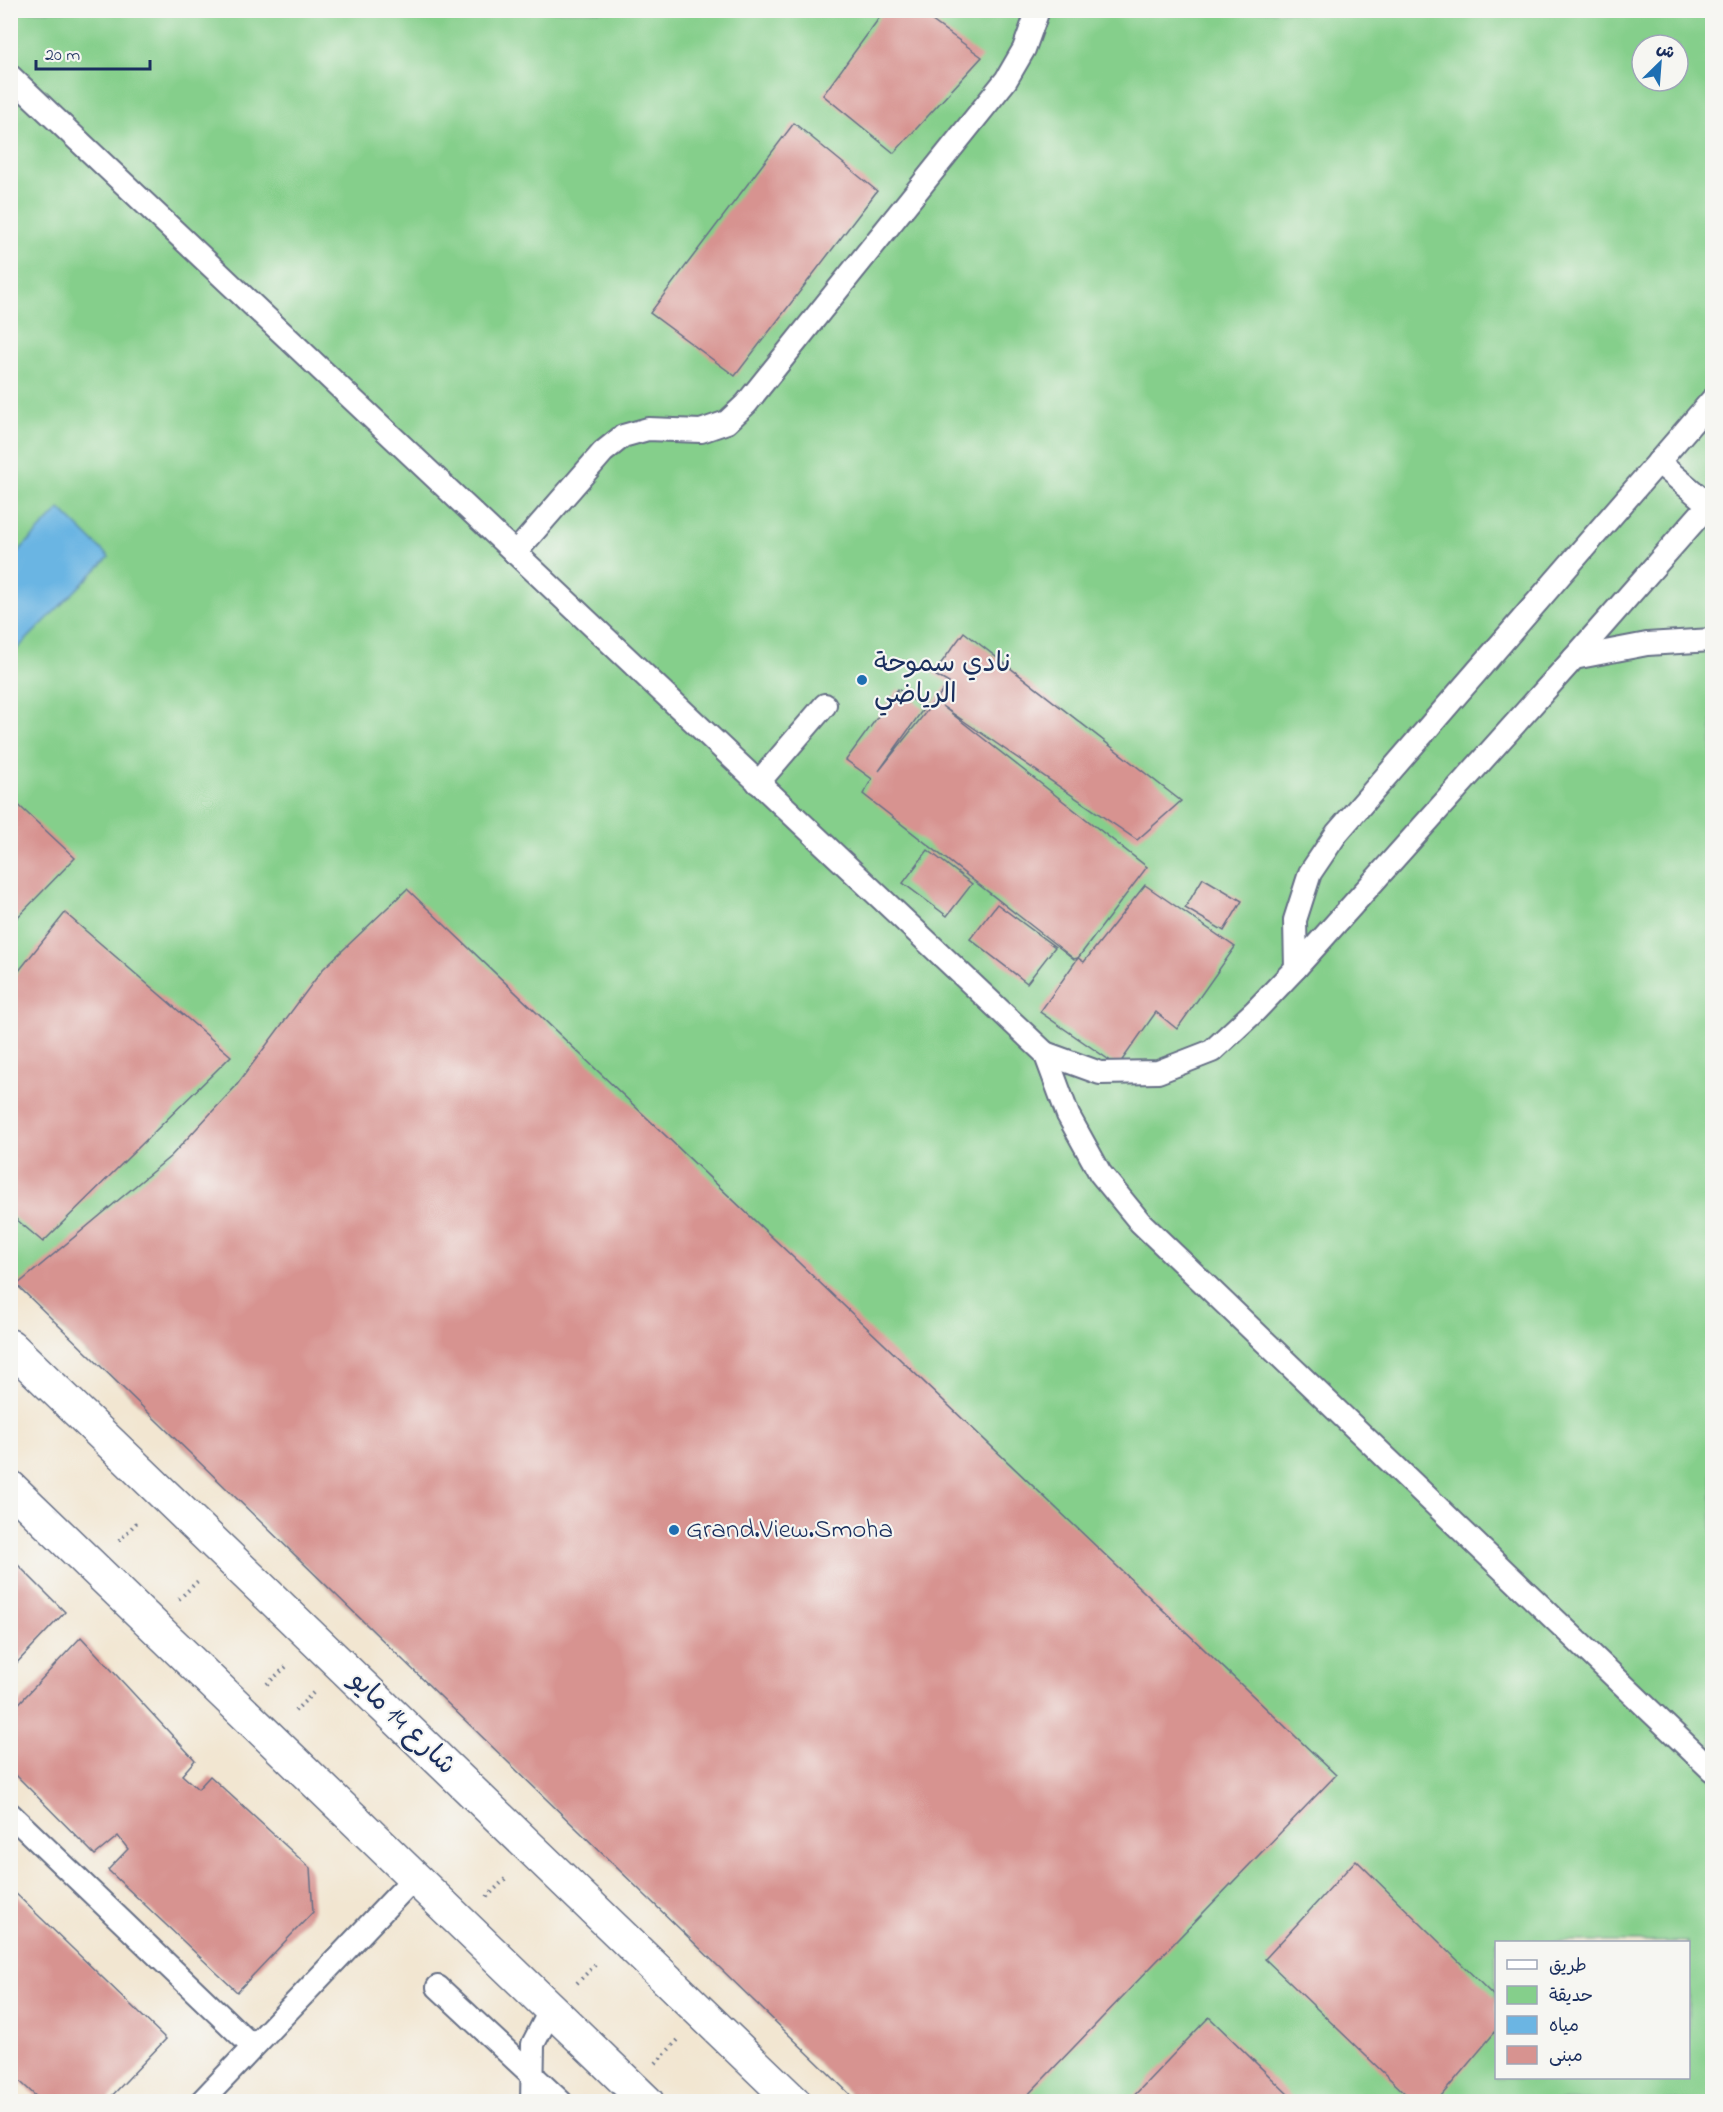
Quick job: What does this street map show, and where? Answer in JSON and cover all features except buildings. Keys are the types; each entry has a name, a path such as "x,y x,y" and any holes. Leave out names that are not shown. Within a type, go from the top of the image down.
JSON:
{"main road":[{"name":"شارع 14 مايو","path":"10,1346 794,2102"},
{"path":"10,1487 640,2094"}],"lane":[{"path":"515,553 603,452 623,436 648,429 701,430 727,422 746,404 1006,80 1024,49 1038,10"},
{"path":"10,76 1045,1053 1100,1073 1158,1072 1212,1051 1296,968 1711,503 1658,462"},
{"path":"1296,968 1295,920 1310,873 1337,833 1713,400"},
{"path":"1574,658 1647,644 1713,640"},
{"path":"758,783 825,705"},
{"path":"1045,1053 1068,1115 1100,1173 1140,1222 1713,1770"},
{"path":"10,1814 252,2046"},
{"path":"201,2102 414,1878"},
{"path":"438,1988 561,2102"},
{"path":"532,2102 534,2044 550,2009"}],"path":[{"path":"93,1566 165,1495"},
{"path":"153,1624 226,1554"},
{"path":"241,1710 314,1639"},
{"path":"269,1737 341,1665"},
{"path":"461,1923 533,1850"},
{"path":"550,2009 623,1937"},
{"path":"640,2094 703,2014"}],"green space":[{"name":"نادي سموحة الرياضي","path":"10,11 1712,11 1712,2101 858,2101 11,1279"}],"water":[{"path":"60,509 109,557 11,655 11,559"}],"place":[{"name":"نادي سموحة الرياضي","path":"862,680"},
{"name":"Grand.View.Smoha","path":"674,1530"}]}
